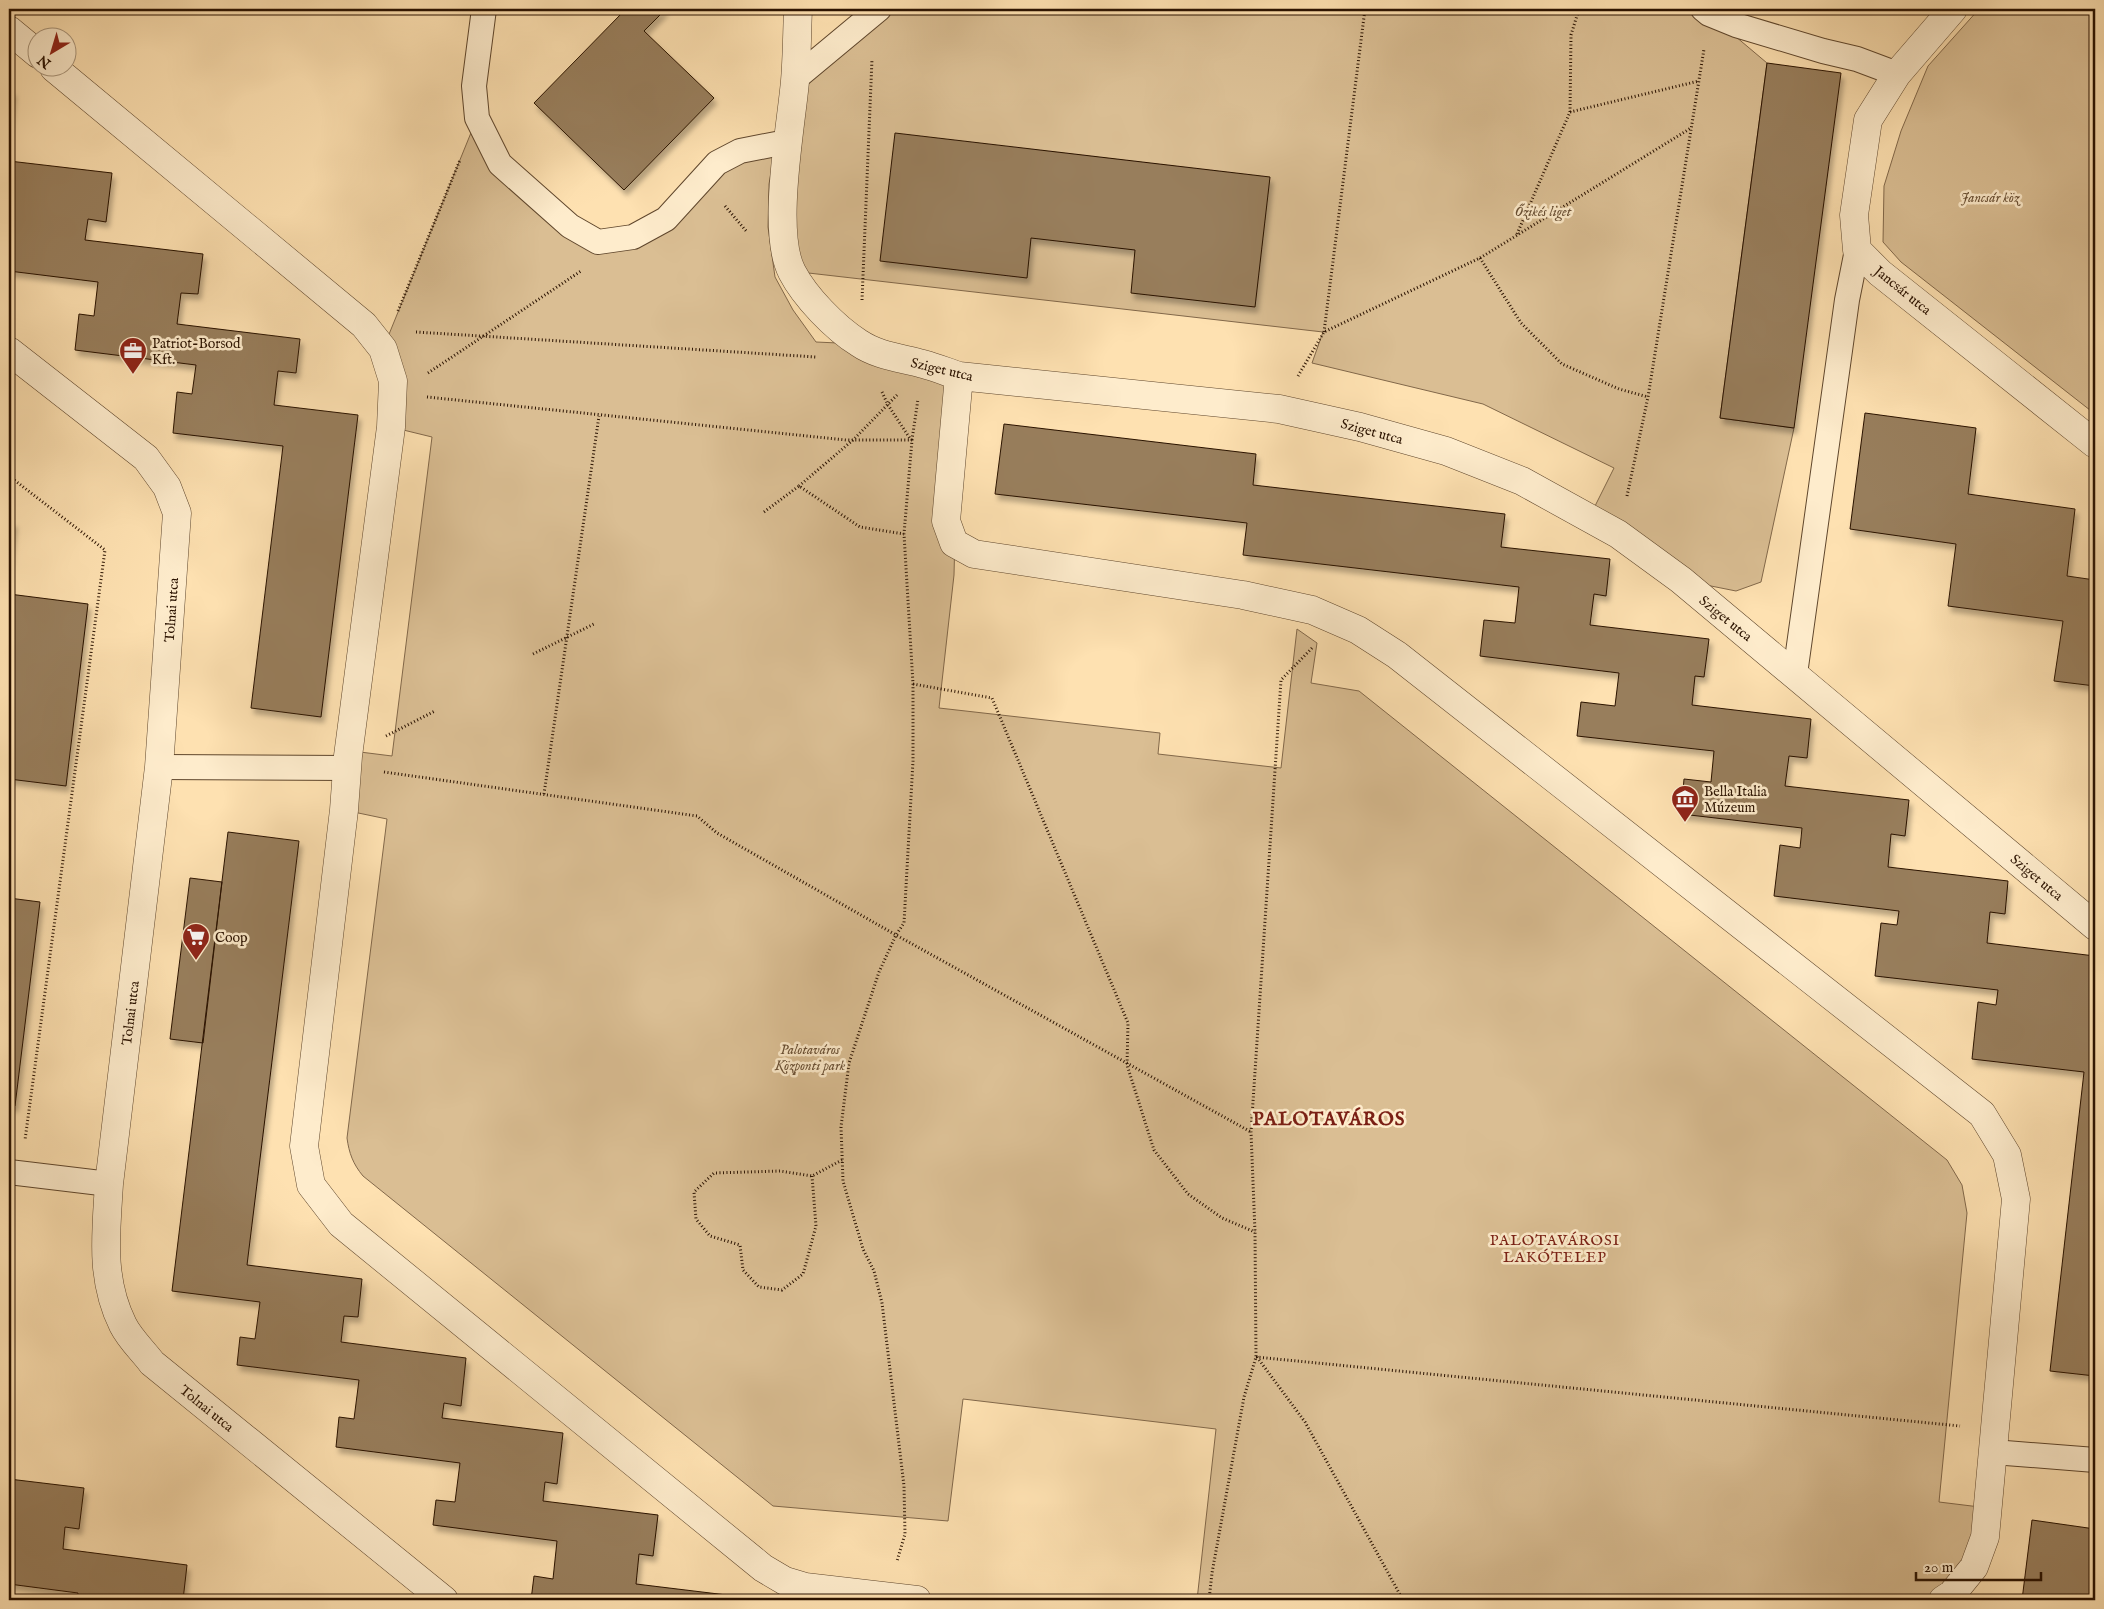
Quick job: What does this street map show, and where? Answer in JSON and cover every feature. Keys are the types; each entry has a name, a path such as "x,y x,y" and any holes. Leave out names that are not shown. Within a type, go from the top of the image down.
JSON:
{"street":[{"name":"Sziget utca","path":"798,9 796,78 782,203 784,242 791,271 808,294 834,322 860,344 894,358 924,364 959,376 1279,409 1360,427 1446,451 1522,482 1618,534 1681,580 2095,926"},
{"path":"1857,250 1854,215 1868,120 1897,74 1953,9"},
{"path":"9,30 28,46"},
{"path":"66,78 364,325 383,349 393,381 391,427 348,762 304,1146 311,1185 341,1224 763,1568 785,1581 805,1586 917,1600"},
{"name":"Jancsár utca","path":"1857,250 1880,273 2095,444"},
{"name":"Tolnai utca","path":"9,351 146,458 167,487 177,512 159,767 110,1184 105,1244 108,1288 124,1326 152,1362 444,1600"},
{"path":"959,376 946,521 954,543 974,554 1243,595 1312,610 1358,630 1397,655 1982,1114 2007,1155 2016,1198 1985,1537 1974,1567 1952,1594 1943,1600"}],"lane":[{"path":"484,9 474,86 477,118 500,164 570,226 598,242 632,237 666,219 717,164 740,151 776,144 789,144"},
{"path":"796,78 876,11"},
{"path":"1706,12 1774,37 1857,59 1897,74"},
{"path":"1795,674 1847,300 1857,250"},
{"path":"159,767 348,762"},
{"path":"15,1173 110,1184"},
{"path":"1995,1441 2095,1460"}],"path":[{"path":"1279,409 1324,332 1365,9"},
{"path":"1517,234 1570,112 1571,35 1579,9"},
{"path":"383,349 408,332 834,358 860,344 876,11"},
{"path":"1618,534 1648,397 1699,81 1706,12"},
{"path":"1570,112 1699,81"},
{"path":"383,349 477,118"},
{"path":"1324,332 1480,258 1691,127"},
{"path":"1480,258 1521,323 1562,364 1619,389 1648,397"},
{"path":"420,378 583,270"},
{"path":"764,512 853,440 888,405 924,364"},
{"path":"426,397 599,416 853,440 912,440 904,534 913,684 913,761 904,923 896,935 879,972 849,1063 842,1127 843,1181 863,1250 874,1271 882,1303 904,1486 905,1534 888,1596"},
{"path":"544,794 599,416"},
{"path":"9,476 105,550 15,1173"},
{"path":"798,486 860,527 904,534"},
{"path":"1209,1600 1212,1573 1244,1397 1256,1357 1255,1232 1251,1132 1281,680 1317,642 1312,610"},
{"path":"533,654 594,624"},
{"path":"913,684 992,698 1128,1023 1127,1065 1154,1150 1188,1194 1222,1218 1255,1232"},
{"path":"348,762 435,711"},
{"path":"348,762 544,794 697,816 717,833 1127,1065 1251,1132"},
{"path":"812,1176 816,1226 812,1242 803,1274 782,1290 760,1287 743,1270 740,1245 710,1236 696,1219 694,1192 714,1173 780,1171 812,1176 842,1160"},
{"path":"1256,1357 1995,1441"},
{"path":"1256,1357 1305,1422 1403,1600"}],"green space":[{"name":"Őzikés liget","path":"879,9 1703,9 1767,63 1720,418 1794,428 1761,582 1736,591 1681,580 1595,506 1614,468 1483,404 1312,363 1323,332 791,271 796,78"},
{"name":"Jancsár köz","path":"1979,9 2095,9 2095,414 1901,262 1883,242 1884,186 1901,131 1928,66"},
{"name":"Palotaváros Központi park","path":"477,118 500,164 570,226 633,237 737,160 775,151 769,184 768,227 775,277 793,310 816,342 860,344 959,376 954,575 939,708 1160,733 1158,754 1281,768 1297,629 1317,643 1311,683 1359,691 1947,1160 1962,1185 1967,1213 1939,1502 1988,1508 1943,1600 1197,1600 1216,1429 963,1399 948,1521 773,1506 363,1176 352,1158 347,1138 387,819 344,810 360,752 392,756 432,437 391,427 383,349"}],"building":[{"path":"617,9 666,9 644,31 714,98 624,190 534,103 621,14"},
{"path":"1767,63 1841,73 1794,428 1720,418"},
{"path":"9,90 13,91 9,125"},
{"path":"895,133 1270,177 1255,307 1131,293 1135,250 1031,238 1027,278 880,261"},
{"path":"9,161 112,173 106,222 88,219 85,240 203,254 198,294 181,293 177,324 300,339 296,373 278,371 274,405 358,415 321,717 251,708 283,446 173,433 177,392 192,394 196,365 75,350 79,314 94,316 98,282 9,271"},
{"path":"1865,413 1976,428 1968,494 2075,509 2067,576 2095,580 2095,686 2054,681 2063,621 1948,606 1956,544 1850,529"},
{"path":"1004,424 1256,454 1253,485 1505,514 1501,547 1610,559 1606,596 1594,594 1590,625 1709,639 1704,677 1695,676 1692,705 1811,719 1807,758 1789,756 1785,786 1909,800 1905,836 1891,834 1888,867 2008,881 2005,914 1990,912 1987,943 2095,956 2095,998 2092,997 2090,1023 2095,1024 2095,1376 2050,1371 2084,1072 1972,1059 1978,1002 1996,1005 1998,990 1875,976 1881,923 1897,925 1899,911 1774,896 1780,845 1800,848 1802,828 1681,814 1684,779 1711,782 1714,751 1577,736 1581,702 1615,706 1619,673 1480,656 1484,620 1515,623 1519,587 1243,555 1247,523 995,494"},
{"path":"9,522 14,522 9,562"},
{"path":"9,594 88,604 66,786 9,779"},
{"path":"228,832 299,841 247,1265 362,1279 358,1317 344,1316 341,1342 466,1358 461,1406 444,1403 442,1418 563,1433 557,1484 545,1482 543,1501 658,1515 653,1556 639,1554 636,1584 768,1600 531,1600 534,1576 553,1579 557,1541 433,1525 436,1500 455,1502 460,1463 336,1447 339,1417 354,1419 359,1380 237,1365 240,1337 255,1339 260,1302 172,1291"},
{"name":"Coop","path":"190,878 222,882 203,1043 170,1039"},
{"path":"9,898 40,902 15,1106 9,1106"},
{"path":"9,1479 84,1488 79,1529 65,1527 63,1549 187,1565 183,1600 77,1600 78,1593 9,1584"},
{"path":"2032,1520 2095,1529 2095,1600 2022,1600"}],"place":[{"name":"Patriot-Borsod Kft.","path":"133,375"},
{"name":"Bella Italia Múzeum","path":"1685,823"},
{"name":"Coop","path":"196,961"}],"district":[{"name":"PALOTAVÁROS","path":"1329,1118"},
{"name":"PALOTAVÁROSI LAKÓTELEP","path":"1555,1248"}]}
